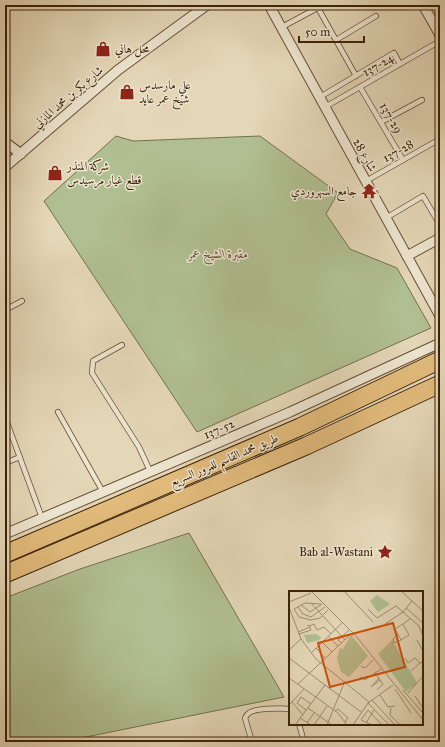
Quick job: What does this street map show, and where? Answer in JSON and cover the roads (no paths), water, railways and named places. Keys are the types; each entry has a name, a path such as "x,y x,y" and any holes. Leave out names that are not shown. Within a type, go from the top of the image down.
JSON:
{"highway":[{"name":"طريق محمد القاسم للمرور السريع","path":"5,554 300,427 440,360"},
{"name":"طريق محمد القاسم للمرور السريع","path":"5,574 306,446 440,384"}],"street":[{"name":"شارع بكر بن محمد المازني","path":"5,167 118,70 207,5"},
{"name":"شارع 28","path":"269,5 440,316"},
{"path":"423,5 440,35"},
{"path":"5,142 21,154"},
{"path":"407,256 440,238"},
{"name":"137-52","path":"5,534 290,412 440,343"}],"lane":[{"path":"282,27 323,5"},
{"path":"318,8 356,76"},
{"path":"336,40 376,16"},
{"name":"137-24","path":"325,107 440,41"},
{"path":"320,97 394,53 400,64"},
{"name":"137-29","path":"360,87 403,160"},
{"path":"382,122 422,100"},
{"name":"137-28","path":"366,181 440,139"},
{"path":"386,218 423,196 440,225"},
{"path":"5,310 22,301"},
{"path":"122,345 93,361 92,373 139,447 150,471"},
{"path":"58,412 103,492"},
{"path":"5,417 42,518"},
{"path":"5,463 20,457"},
{"path":"252,742 245,718 248,713 261,710 289,709"},
{"path":"299,725 304,742"}],"place":[{"name":"محل هاني","path":"103,49"},
{"name":"علي مارسدس شيخ عمر عايد","path":"127,92"},
{"name":"شركة المنذر قطع غيار مرسيدس","path":"55,173"},
{"name":"جامع السهروردي","path":"369,191"},
{"name":"Bab al-Wastani","path":"385,552"}],"park label":[{"name":"مقبرة الشيخ عمر","path":"218,254"}]}
